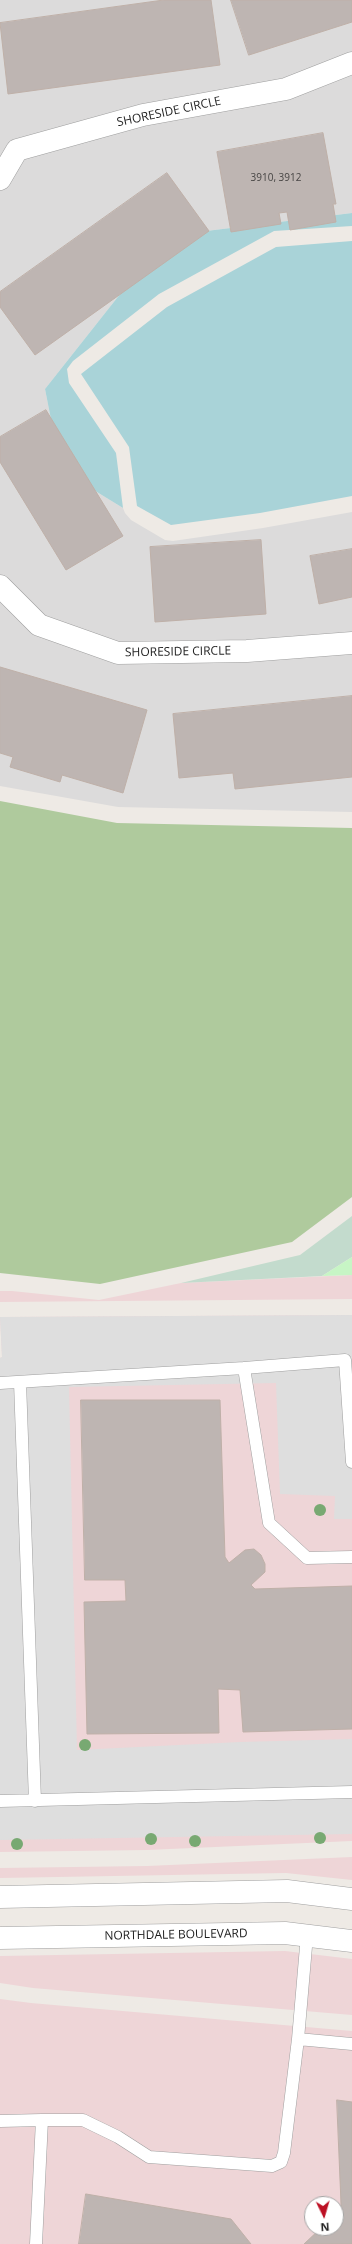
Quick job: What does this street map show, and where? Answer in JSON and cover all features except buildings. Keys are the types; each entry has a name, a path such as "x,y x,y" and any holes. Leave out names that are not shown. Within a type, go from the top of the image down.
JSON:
{"street":[{"name":"SHORESIDE CIRCLE","path":"0,179 17,150 142,115 286,88 352,63"},
{"name":"SHORESIDE CIRCLE","path":"0,586 39,625 118,653 247,652 352,643"},
{"path":"0,1896 287,1891 352,1899"},
{"name":"NORTHDALE BOULEVARD","path":"0,1938 285,1933 352,1940"}],"lane":[{"path":"0,1383 349,1361 352,1462"},
{"path":"244,1368 269,1523 308,1558 352,1557"},
{"path":"20,1382 35,1801"},
{"path":"0,1801 352,1792"},
{"path":"0,2121 83,2120 118,2137 149,2157 272,2166 281,2162 284,2152 298,2039 307,1935"},
{"path":"298,2039 352,2044"},
{"path":"36,2244 42,2120"}],"shaded area":[{"path":"0,0 352,0 352,213 166,236 45,389 61,470 123,508 131,520 165,540 173,541 263,528 352,512 352,812 118,807 0,786"},
{"path":"352,1275 352,1299 0,1302 0,1291 99,1300 181,1283"},
{"path":"352,1315 352,1841 147,1850 0,1852 0,1358 2,1357 0,1317"},
{"path":"352,1315 352,1519 334,1519 335,1496 280,1494 276,1383 69,1387 77,1750 240,1742 352,1739 352,1834 0,1840 0,1358 2,1357 0,1317"},
{"path":"352,1857 352,1880 286,1873 0,1878 0,1868 147,1866"},
{"path":"285,1951 352,1959 352,2015 33,1988 0,1983 0,1956"},
{"path":"0,1999 352,2031 352,2244 0,2244"}],"green space":[{"path":"0,801 117,823 352,828 352,1197 292,1242 100,1284 0,1273"},
{"path":"352,1216 352,1257 322,1276 181,1283 300,1255"},
{"path":"352,1257 352,1275 322,1276"}],"water":[{"path":"352,213 352,226 274,231 159,294 73,361 67,369 69,383 116,453 123,508 61,470 45,389 166,236"},
{"path":"352,241 352,496 260,513 171,525 137,506 129,447 81,374 167,307 276,247"}]}
